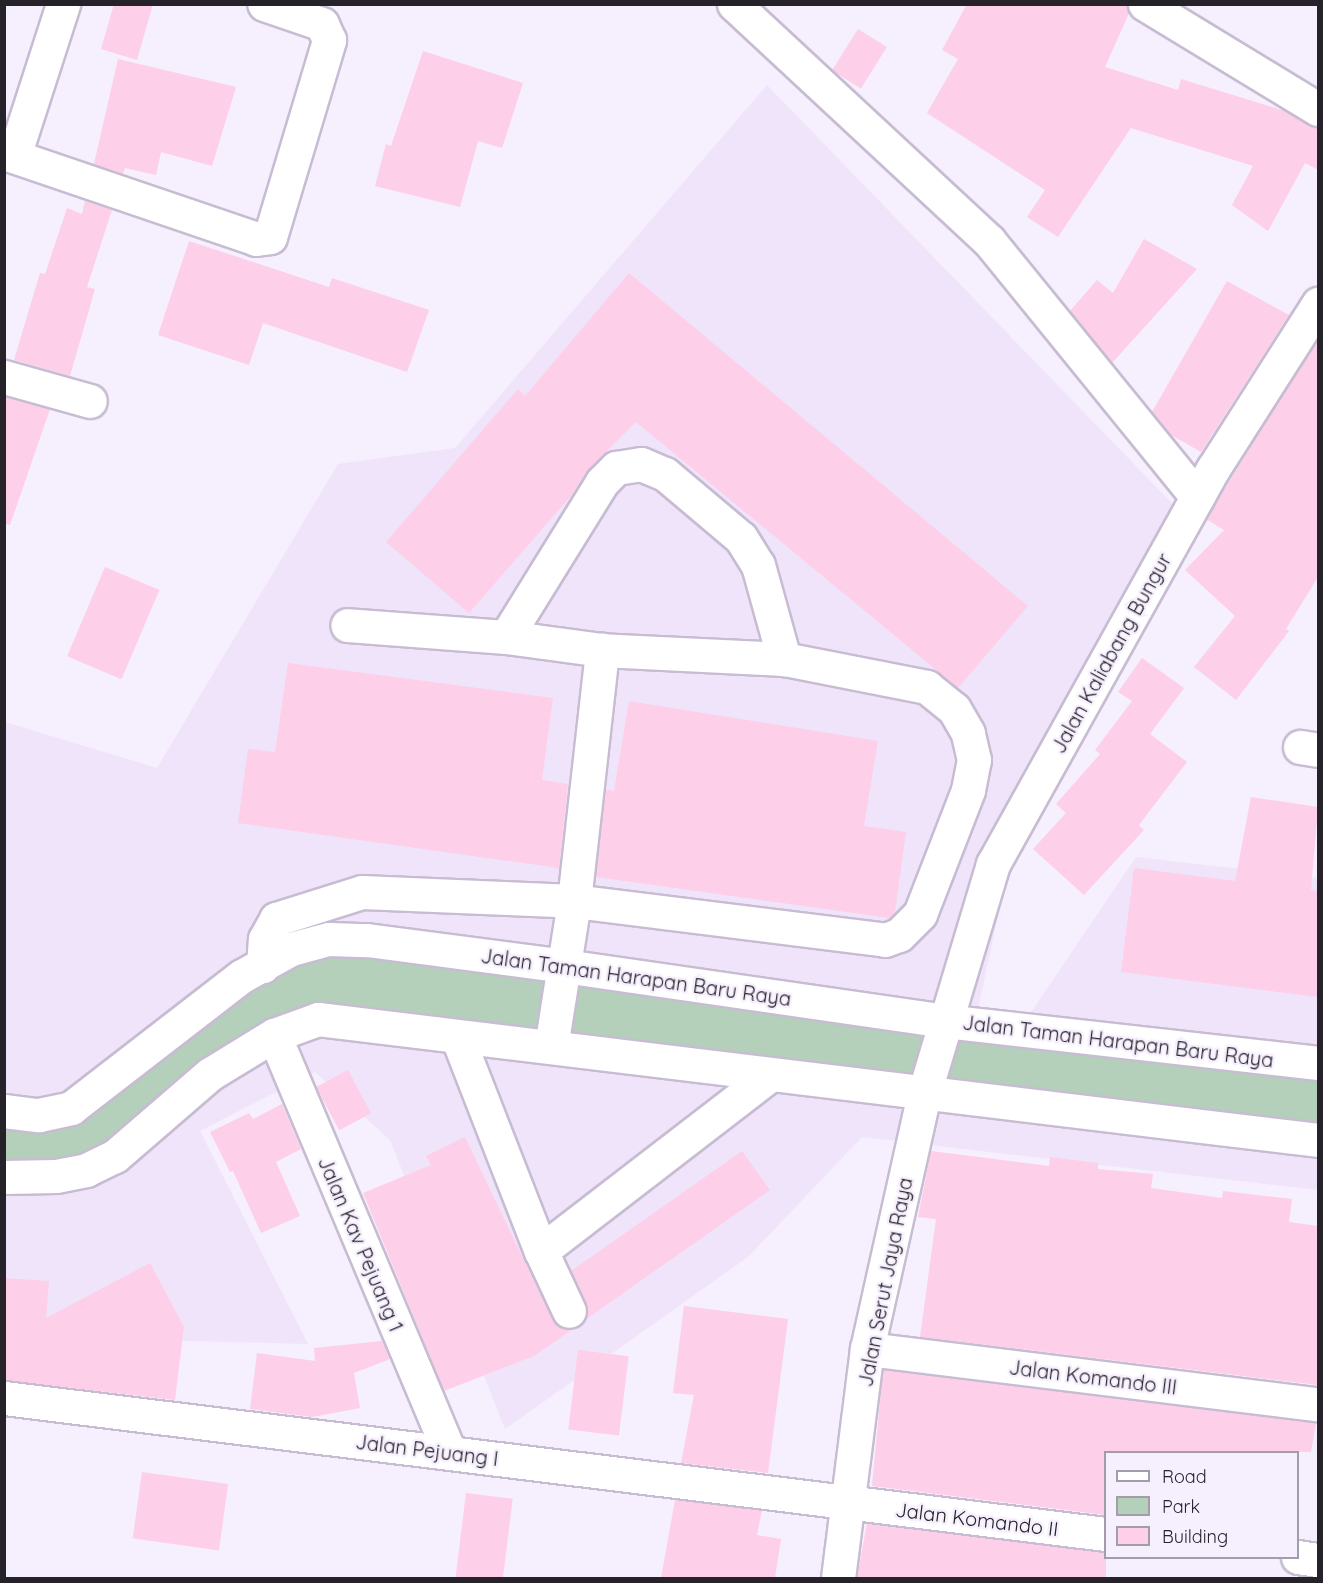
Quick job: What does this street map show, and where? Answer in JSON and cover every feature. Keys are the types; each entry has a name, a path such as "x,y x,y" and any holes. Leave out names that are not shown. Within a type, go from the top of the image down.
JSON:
{"street":[{"path":"63,4 9,154 256,239 270,237 329,40 322,24 264,4"},
{"path":"734,4 989,241 1197,497"},
{"path":"1145,4 1318,109"},
{"name":"Jalan Kaliabang Bungur","path":"924,1094 944,1021 993,864 1197,497 1318,304"},
{"path":"4,377 90,401"},
{"path":"506,638 602,482 616,468 641,464 665,474 741,538 758,565 784,659"},
{"path":"263,966 265,939 276,919 362,892 574,901 885,940 910,927 931,892 968,790 974,760 968,733 954,709 927,687 784,659 602,650 506,638 347,625"},
{"path":"551,1047 574,901 602,650"},
{"name":"Jalan Taman Harapan Baru Raya","path":"4,1111 39,1115 70,1108 242,976 291,949 329,939 367,940 564,966 944,1021 1318,1064"},
{"path":"4,1177 56,1176 86,1170 115,1156 210,1074 274,1035 318,1019 768,1076 1318,1140"},
{"name":"Jalan Kav Pejuang 1","path":"274,1035 449,1452"},
{"path":"457,1036 541,1251 569,1311"},
{"path":"541,1251 768,1076"},
{"name":"Jalan Serut Jaya Raya","path":"838,1578 867,1349 924,1094"},
{"name":"Jalan Komando III","path":"867,1349 1318,1404"},
{"name":"Jalan Pejuang I","path":"4,1398 849,1503"},
{"name":"Jalan Komando II","path":"849,1503 1104,1534"},
{"path":"1299,1557 1318,1560"}],"shaded area":[{"path":"767,85 1195,527 1036,806 1005,884 976,1018 1021,1027 1136,857 1318,878 1318,1190 862,1137 748,1257 505,1429 390,1140 315,1072 200,1131 308,1344 5,1336 5,722 157,768 338,464 455,448"}],"green space":[{"path":"329,939 1318,1063 1318,1143 318,1019 115,1156 5,1177 5,1111 39,1115 263,966"}],"building":[{"path":"114,4 153,4 137,60 101,49"},
{"path":"967,4 1126,4 1129,13 1105,67 1178,90 1181,79 1285,111 1318,128 1318,170 1305,163 1268,231 1232,205 1253,166 1131,128 1058,237 1027,217 1045,190 927,113 958,59 942,50"},
{"path":"858,29 887,47 861,89 832,71"},
{"path":"423,51 523,83 502,148 478,141 460,207 375,186 386,144 391,146"},
{"path":"118,59 236,87 212,166 161,152 156,175 125,168 123,174 94,164"},
{"path":"85,201 112,210 87,287 95,289 70,376 14,360 40,273 45,274 67,208 82,214"},
{"path":"1144,239 1197,269 1112,363 1070,311 1097,280 1113,293"},
{"path":"189,241 329,287 332,278 429,310 407,372 263,323 249,365 158,335"},
{"path":"629,273 1028,606 958,688 636,422 589,469 570,497 469,613 386,542 518,389 525,396"},
{"path":"1227,281 1289,315 1201,452 1171,435 1152,412"},
{"path":"1318,338 1318,577 1286,629 1289,631 1236,700 1194,667 1235,616 1185,570 1224,530 1206,519"},
{"path":"4,397 50,409 10,525 4,524"},
{"path":"105,567 159,590 121,679 67,656"},
{"path":"1142,658 1184,688 1150,734 1187,762 1139,825 1144,830 1084,895 1033,849 1066,813 1056,804 1100,754 1095,750 1132,701 1118,692"},
{"path":"288,663 553,698 542,780 568,784 559,868 238,823 248,749 275,752"},
{"path":"629,701 878,741 864,826 906,832 895,912 890,918 596,877 605,789 614,791"},
{"path":"1251,797 1318,807 1311,890 1318,891 1318,997 1121,972 1134,868 1235,881"},
{"path":"348,1070 371,1113 339,1130 316,1087"},
{"path":"282,1104 301,1149 276,1162 300,1216 261,1233 233,1171 230,1172 210,1132 249,1113 253,1119"},
{"path":"465,1137 552,1319 559,1327 573,1329 534,1356 444,1391 363,1193 431,1165 426,1156"},
{"path":"742,1151 770,1190 585,1320 586,1304 571,1271"},
{"path":"931,1151 1049,1166 1050,1157 1098,1163 1098,1169 1153,1174 1151,1188 1222,1198 1223,1191 1292,1199 1289,1222 1318,1226 1318,1385 920,1337 936,1219 918,1217"},
{"path":"150,1263 184,1327 175,1400 4,1380 4,1278 49,1281 46,1318"},
{"path":"684,1306 788,1319 768,1473 681,1463 694,1395 673,1393"},
{"path":"382,1341 390,1359 354,1373 360,1408 312,1417 250,1409 257,1353 315,1361 314,1348"},
{"path":"578,1350 629,1356 619,1436 568,1429"},
{"path":"883,1370 1316,1423 1311,1452 1104,1451 1104,1515 872,1486"},
{"path":"142,1472 228,1484 219,1550 133,1538"},
{"path":"466,1493 513,1499 503,1578 456,1578"},
{"path":"675,1500 762,1510 757,1535 781,1539 775,1578 661,1578"},
{"path":"867,1523 1104,1552 1104,1559 1106,1559 1106,1578 857,1578"}]}
